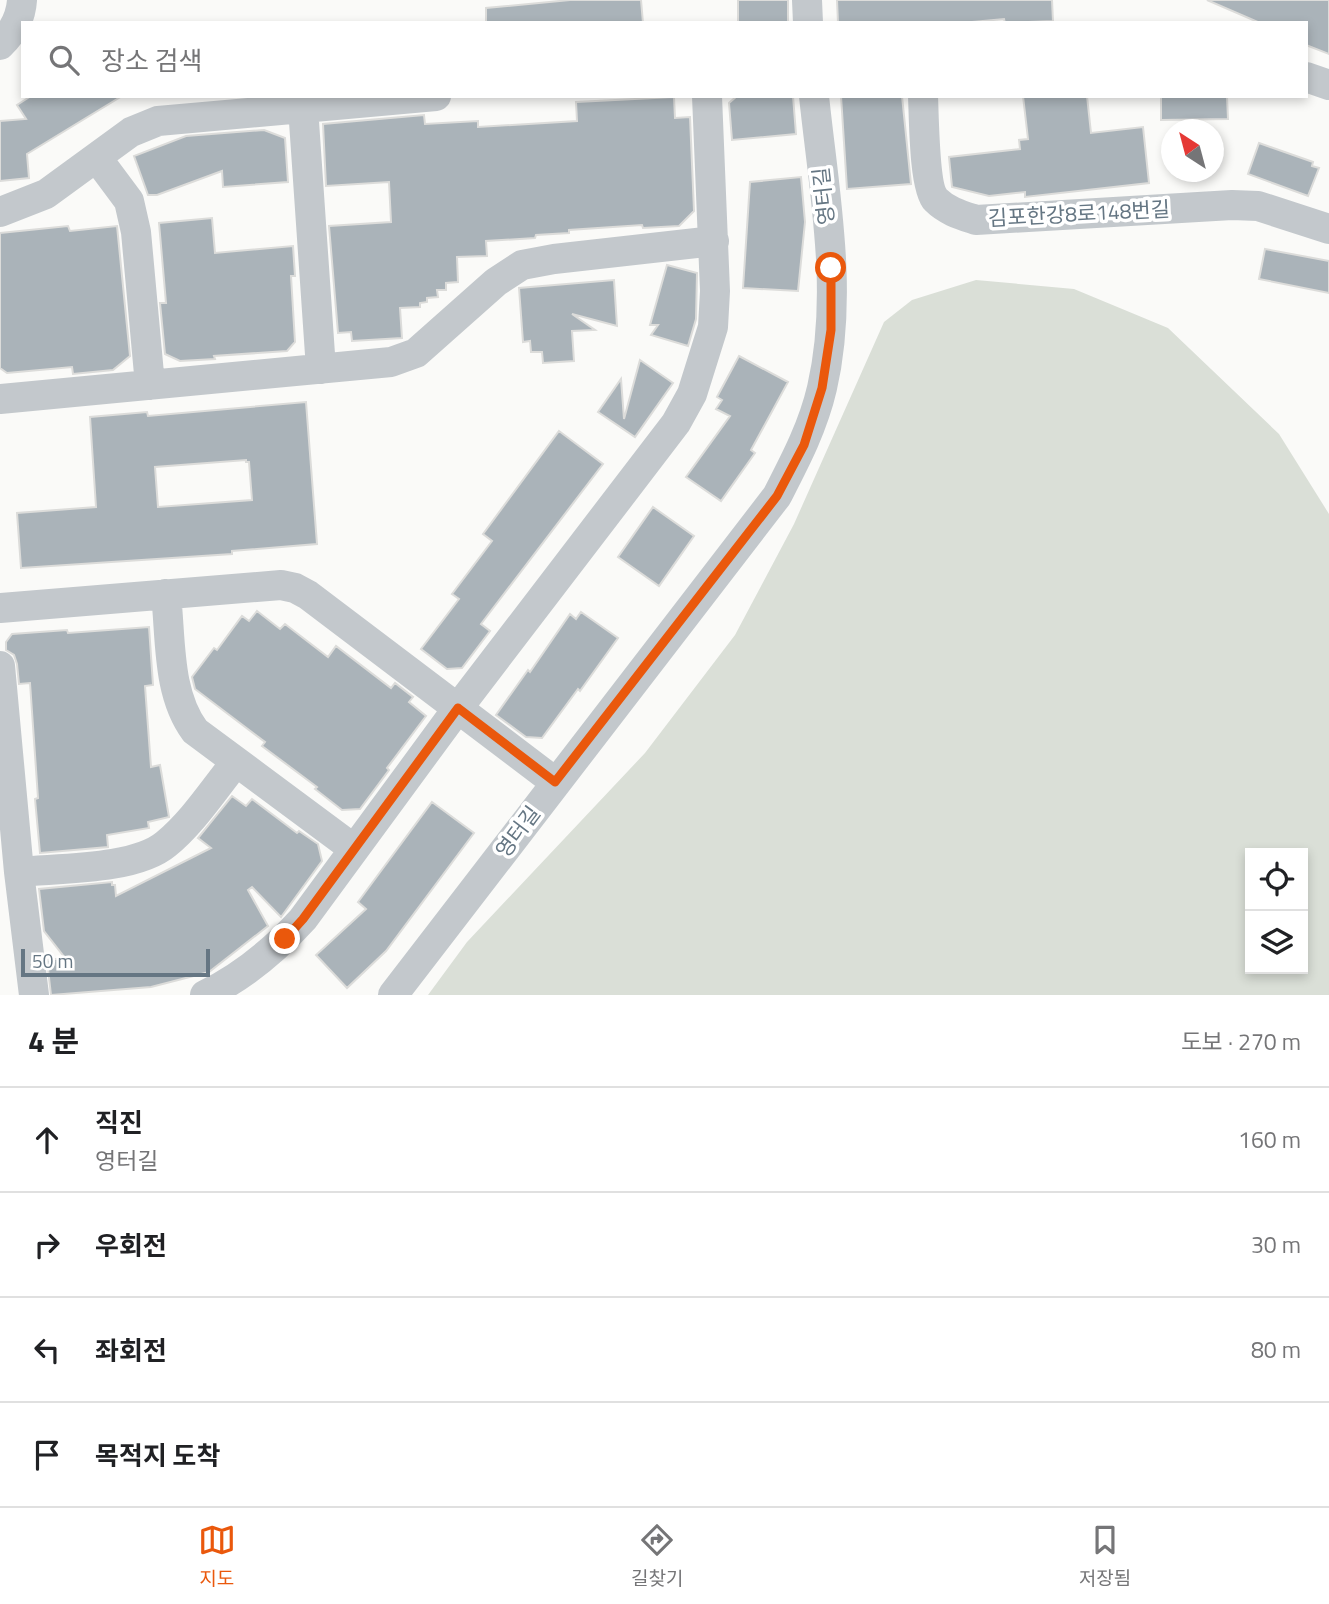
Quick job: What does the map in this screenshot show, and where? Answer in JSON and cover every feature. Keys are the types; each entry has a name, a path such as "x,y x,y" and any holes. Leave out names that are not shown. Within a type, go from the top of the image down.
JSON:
{"street":[{"path":"0,45 9,36 22,10 22,0"},
{"path":"807,0 808,21"},
{"path":"1308,78 1329,85"},
{"path":"0,212 46,194 131,132 158,121 412,98"},
{"path":"205,995 250,970 303,919 458,708 676,423 692,394 713,327 714,242 707,98"},
{"name":"영터길","path":"393,995 777,496 804,445 822,388 831,330 831,268 814,98"},
{"name":"김포한강8로148번길","path":"923,98 927,174 934,198 952,212 975,220 1232,205 1258,206 1329,229"},
{"path":"303,107 321,369"},
{"path":"97,158 129,201 136,232 150,385"},
{"path":"0,399 391,362 416,352 496,282 522,265 554,259 714,242"},
{"path":"0,608 281,585 295,588 308,595 555,782"},
{"path":"166,594 176,693 185,718 195,732 354,849"},
{"path":"0,666 19,872 34,995"},
{"path":"19,872 130,862 148,855 164,846 181,830 236,762"}],"shaded area":[{"path":"976,280 1074,289 1168,328 1279,434 1329,514 1329,995 428,995 467,942 645,753 735,635 794,524 884,322 912,300"}],"building":[{"path":"570,0 641,0 643,21 486,21 486,8"},
{"path":"738,0 788,0 788,21 738,21"},
{"path":"837,0 1052,0 1053,21 838,21"},
{"path":"1207,0 1329,0 1329,54 1308,46 1308,21 1255,21"},
{"path":"28,98 119,98 27,154 29,178 0,181 0,121 26,119 17,105"},
{"path":"674,98 675,118 690,117 694,211 679,226 643,228 642,225 569,230 569,233 536,235 535,238 486,241 487,256 457,257 458,282 446,283 446,290 437,290 438,297 427,298 427,302 420,303 420,307 400,308 402,338 352,341 351,332 338,333 329,226 391,222 389,182 326,186 323,124 424,115 425,124 478,121 478,127 577,121 576,102"},
{"path":"735,98 793,98 796,134 732,140 729,103"},
{"path":"841,98 902,98 911,184 847,189"},
{"path":"1023,98 1087,98 1091,133 1143,127 1149,183 1025,197 1025,192 989,196 952,187 949,157 1020,149 1019,140 1028,139"},
{"path":"1161,98 1227,98 1228,119 1161,119"},
{"path":"264,130 285,138 288,182 223,187 222,171 157,195 148,195 134,156 186,136"},
{"path":"1259,143 1313,162 1312,166 1319,168 1308,196 1248,174"},
{"path":"801,177 805,222 798,291 743,288 750,182"},
{"path":"212,218 215,253 293,246 295,276 291,276 295,342 287,351 180,361 165,354 160,303 166,303 159,223"},
{"path":"68,226 70,231 117,226 130,356 113,370 73,374 72,367 7,373 0,368 0,233"},
{"path":"1265,249 1329,261 1329,293 1259,279"},
{"path":"667,265 697,273 696,319 688,346 651,335 658,325 650,325"},
{"path":"614,280 617,326 572,314 595,330 572,331 574,361 543,363 542,352 531,352 530,341 523,342 519,288"},
{"path":"739,356 788,382 751,450 755,453 721,501 686,477 730,416 716,409 722,400 717,397"},
{"path":"640,360 673,383 635,437 598,412 621,379 624,419"},
{"path":"306,402 317,544 232,551 232,554 21,568 17,513 96,507 90,417 147,412 148,416","holes":["249,462 252,500 158,507 155,467"]},
{"path":"559,431 603,464 481,624 490,631 462,668 447,669 421,649 459,599 452,594 492,541 483,534"},
{"path":"653,507 694,536 659,586 618,557"},
{"path":"257,611 280,629 285,624 328,657 336,646 391,688 395,683 413,697 409,702 426,716 360,809 342,810 315,789 317,787 262,746 265,742 195,689 192,677 214,648 217,650 242,616 249,621"},
{"path":"581,612 618,638 542,738 526,737 496,715 570,614 576,619"},
{"path":"149,627 153,685 145,686 151,767 160,765 169,817 148,822 149,828 107,835 108,847 40,853 30,683 19,684 17,664 14,655 6,650 6,642 12,634"},
{"path":"232,796 246,806 252,799 297,833 299,831 318,844 322,861 281,917 252,887 248,890 268,926 209,972 151,987 51,995 47,960 65,958 44,931 39,889 112,882 116,896 211,848 198,838"},
{"path":"432,802 474,833 386,951 347,988 316,955 366,909 358,902"}],"route":[{"path":"285,939 303,919 458,708 555,782 777,496 804,445 822,388 831,330 831,268"}]}
